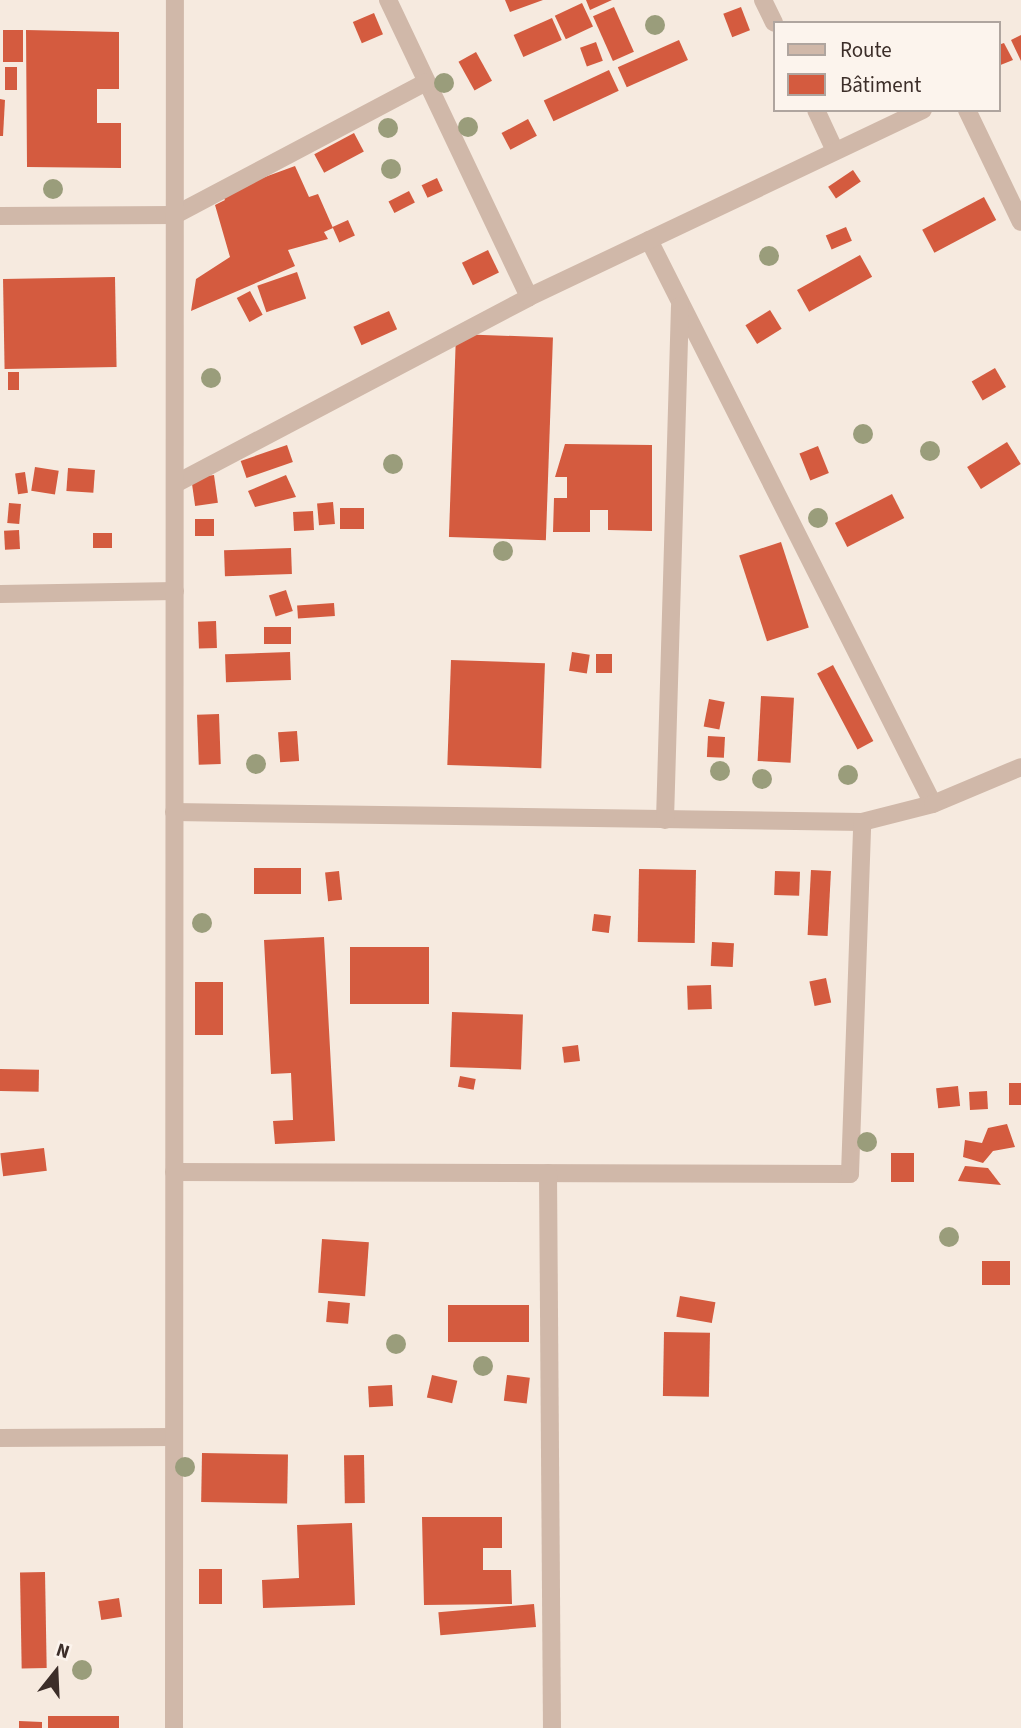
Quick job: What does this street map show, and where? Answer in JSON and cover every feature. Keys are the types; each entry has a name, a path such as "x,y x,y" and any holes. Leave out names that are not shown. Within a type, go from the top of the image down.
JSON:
{"street":[{"path":"174,1728 175,0"},
{"path":"388,0 529,297"},
{"path":"764,0 773,21"},
{"path":"0,216 174,215 426,82"},
{"path":"817,112 835,151"},
{"path":"174,484 529,297 919,112"},
{"path":"968,112 1021,222"},
{"path":"649,240 933,804"},
{"path":"665,820 680,301"},
{"path":"0,594 175,592"},
{"path":"174,812 862,822 933,804 1021,767"},
{"path":"174,1172 850,1174 862,822"},
{"path":"548,1173 552,1728"},
{"path":"0,1438 174,1437"}],"building":[{"path":"505,0 543,0 510,12"},
{"path":"586,0 612,0 590,10"},
{"path":"582,3 593,27 566,39 555,16"},
{"path":"614,7 634,52 613,61 593,16"},
{"path":"741,7 750,30 732,37 723,14"},
{"path":"374,13 383,34 362,43 353,22"},
{"path":"552,18 562,40 523,57 514,35"},
{"path":"3,30 23,30 23,62 3,62"},
{"path":"26,30 119,32 119,89 97,89 97,123 121,123 121,168 27,167"},
{"path":"1021,35 1021,61 1011,40"},
{"path":"679,40 688,60 627,87 618,67"},
{"path":"596,42 603,61 587,67 580,48"},
{"path":"1004,43 1013,60 1000,65 1000,44"},
{"path":"476,52 492,81 475,91 459,62"},
{"path":"5,67 17,67 17,90 5,90"},
{"path":"609,70 619,91 553,121 544,100"},
{"path":"0,99 5,100 3,136 0,136"},
{"path":"528,119 537,136 510,150 502,133"},
{"path":"354,133 364,152 324,173 314,154"},
{"path":"295,166 309,197 318,194 333,228 324,232 328,239 288,250 295,266 191,311 196,279 230,257 215,205 225,200 221,193"},
{"path":"853,170 861,182 836,198 828,187"},
{"path":"437,178 443,191 428,198 422,185"},
{"path":"409,191 415,203 394,213 389,201"},
{"path":"984,197 996,220 934,253 922,230"},
{"path":"348,220 355,236 339,242 332,227"},
{"path":"846,227 852,241 832,249 826,236"},
{"path":"488,250 499,272 473,285 462,263"},
{"path":"860,255 872,277 809,312 797,290"},
{"path":"297,272 306,298 266,312 257,286"},
{"path":"115,277 117,367 5,369 3,279"},
{"path":"250,291 263,315 249,322 237,298"},
{"path":"770,310 782,329 757,344 745,325"},
{"path":"389,311 397,329 362,345 353,327"},
{"path":"456,334 553,337 546,540 449,537"},
{"path":"995,368 1006,387 983,401 972,382"},
{"path":"8,372 19,372 19,390 8,390"},
{"path":"1007,442 1021,464 981,489 967,467"},
{"path":"565,444 652,445 652,531 608,530 608,510 590,510 590,532 553,532 554,498 567,498 567,477 555,477"},
{"path":"287,445 293,462 247,478 241,461"},
{"path":"818,446 829,473 810,480 799,453"},
{"path":"35,467 59,471 55,494 31,491"},
{"path":"68,468 95,470 93,493 66,491"},
{"path":"25,472 28,493 18,494 15,473"},
{"path":"214,475 218,503 195,506 191,478"},
{"path":"286,475 296,497 255,507 248,491"},
{"path":"892,494 904,518 847,547 835,523"},
{"path":"333,502 335,524 319,525 317,503"},
{"path":"9,503 21,504 19,524 7,523"},
{"path":"340,508 364,508 364,529 340,529"},
{"path":"313,511 314,530 294,531 293,512"},
{"path":"195,519 214,519 214,536 195,536"},
{"path":"19,530 20,549 5,550 4,531"},
{"path":"93,533 112,533 112,548 93,548"},
{"path":"781,542 809,628 767,641 739,556"},
{"path":"291,548 292,574 225,576 224,550"},
{"path":"286,590 293,611 276,616 269,596"},
{"path":"334,603 335,616 298,619 297,606"},
{"path":"216,621 217,648 199,649 198,622"},
{"path":"264,627 291,627 291,644 264,644"},
{"path":"290,652 291,680 226,682 225,654"},
{"path":"572,652 590,655 587,674 569,671"},
{"path":"596,654 612,654 612,673 596,673"},
{"path":"451,660 545,663 541,768 447,765"},
{"path":"833,665 873,741 857,749 817,673"},
{"path":"761,696 794,698 791,763 758,761"},
{"path":"709,699 725,702 719,730 704,726"},
{"path":"219,714 221,764 199,765 197,715"},
{"path":"297,731 299,761 280,762 278,732"},
{"path":"708,736 725,737 724,758 707,757"},
{"path":"254,868 301,868 301,894 254,894"},
{"path":"639,869 696,870 695,943 638,942"},
{"path":"811,870 831,871 828,936 808,935"},
{"path":"339,871 342,900 328,901 325,872"},
{"path":"775,871 800,872 799,896 774,895"},
{"path":"594,914 611,916 609,933 592,931"},
{"path":"324,937 335,1141 275,1144 273,1121 293,1120 291,1073 271,1074 264,940"},
{"path":"712,942 734,943 733,967 711,966"},
{"path":"350,947 429,947 429,1004 350,1004"},
{"path":"826,978 831,1002 815,1006 809,982"},
{"path":"195,982 223,982 223,1035 195,1035"},
{"path":"711,985 712,1009 688,1010 687,986"},
{"path":"452,1012 523,1014 521,1069 450,1067"},
{"path":"578,1045 580,1061 564,1063 562,1047"},
{"path":"0,1069 39,1070 39,1092 0,1091"},
{"path":"460,1076 476,1079 474,1090 458,1087"},
{"path":"1009,1083 1021,1083 1021,1105 1009,1105"},
{"path":"958,1086 960,1106 938,1108 936,1088"},
{"path":"987,1091 988,1109 970,1110 969,1092"},
{"path":"1007,1124 1015,1147 993,1151 983,1163 963,1157 965,1140 982,1143 988,1128"},
{"path":"44,1148 47,1171 3,1176 0,1153"},
{"path":"891,1153 914,1153 914,1182 891,1182"},
{"path":"965,1166 988,1168 1001,1185 958,1181"},
{"path":"322,1239 369,1242 365,1296 318,1293"},
{"path":"982,1261 1010,1261 1010,1285 982,1285"},
{"path":"680,1296 715,1302 712,1323 676,1317"},
{"path":"328,1301 350,1303 348,1324 326,1322"},
{"path":"448,1305 529,1305 529,1342 448,1342"},
{"path":"664,1332 710,1333 709,1397 663,1396"},
{"path":"432,1375 457,1381 452,1403 427,1397"},
{"path":"507,1375 530,1378 527,1404 504,1401"},
{"path":"392,1385 393,1406 369,1407 368,1386"},
{"path":"202,1453 288,1455 287,1503 201,1502"},
{"path":"344,1455 364,1455 365,1503 345,1503"},
{"path":"422,1517 502,1517 502,1548 483,1548 483,1570 511,1570 512,1604 424,1605"},
{"path":"352,1523 355,1605 263,1608 262,1580 299,1578 297,1525"},
{"path":"199,1569 222,1569 222,1604 199,1604"},
{"path":"20,1572 45,1572 47,1668 22,1668"},
{"path":"119,1598 122,1617 101,1620 98,1601"},
{"path":"534,1604 536,1627 440,1635 438,1612"},
{"path":"48,1716 119,1716 119,1728 48,1728"},
{"path":"19,1721 42,1722 42,1728 19,1728"}]}
